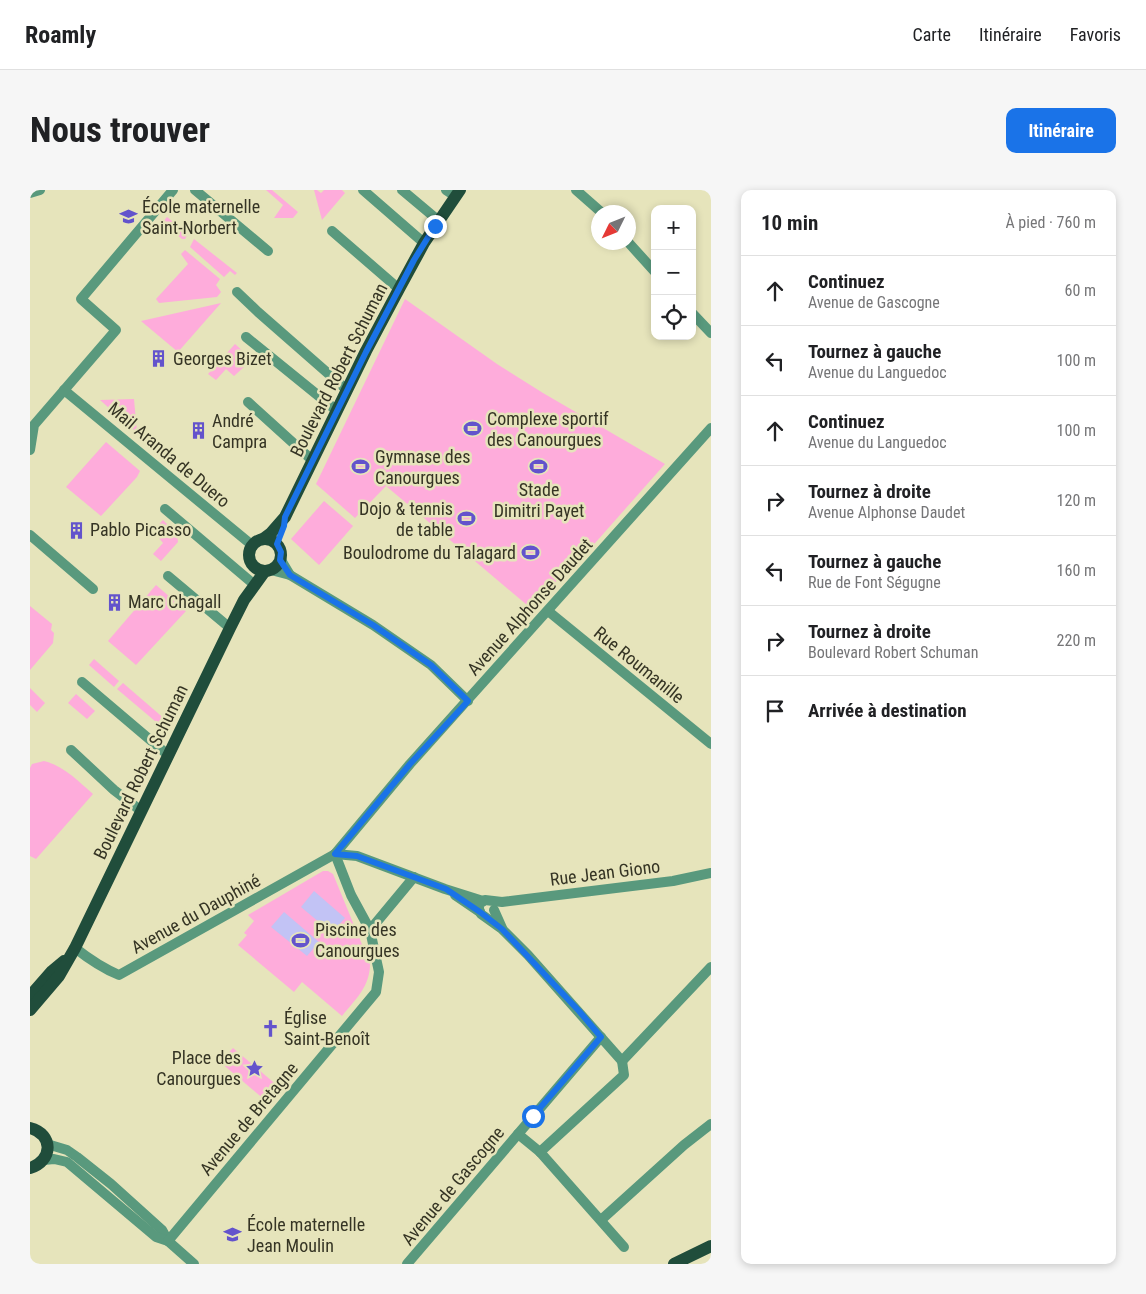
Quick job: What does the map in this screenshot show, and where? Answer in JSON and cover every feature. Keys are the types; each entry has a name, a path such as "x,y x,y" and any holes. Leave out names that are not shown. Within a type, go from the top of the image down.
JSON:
{"main road":[{"name":"Boulevard Robert Schuman","path":"258,543 271,533 285,517 336,410 399,289 454,192"},
{"name":"Boulevard Robert Schuman","path":"277,544 284,526 285,517"},
{"path":"273,541 277,544 281,552 280,560 275,567 268,570 260,570 252,563 250,554 258,543 273,541"},
{"name":"Boulevard Robert Schuman","path":"30,1010 59,976 71,953 244,600 250,581 252,563"},
{"name":"Boulevard Robert Schuman","path":"244,600 268,570"},
{"name":"Boulevard Robert Schuman","path":"30,996 71,953"},
{"path":"30,1128 42,1134 48,1150 35,1167"},
{"path":"674,1264 711,1246"}],"street":[{"path":"30,194 40,190"},
{"path":"30,450 34,425 116,330 81,299 173,190"},
{"path":"196,190 268,251"},
{"path":"363,190 424,244"},
{"path":"402,190 439,221"},
{"path":"576,190 593,205"},
{"path":"583,190 589,201"},
{"path":"332,231 399,289"},
{"path":"635,250 651,268"},
{"path":"237,292 347,390"},
{"path":"696,317 711,333"},
{"path":"246,337 336,410"},
{"name":"Mail Aranda de Duero","path":"64,390 258,543"},
{"path":"248,402 312,460"},
{"name":"Avenue Alphonse Daudet","path":"335,854 410,764 711,428"},
{"path":"165,509 250,581"},
{"path":"30,535 93,589"},
{"path":"280,560 290,575"},
{"path":"268,570 290,575 373,625 431,665 468,701"},
{"path":"168,576 230,628"},
{"name":"Rue Roumanille","path":"548,611 711,744"},
{"path":"82,682 168,755"},
{"path":"71,750 114,790 140,810"},
{"path":"335,854 357,856 493,904"},
{"name":"Avenue de Bretagne","path":"168,1241 376,992 379,972 370,930 351,895 335,854"},
{"name":"Avenue du Dauphiné","path":"71,953 89,959 119,975 335,854"},
{"name":"Rue Jean Giono","path":"493,904 673,881 711,874"},
{"path":"370,930 414,877"},
{"path":"446,889 502,929 579,1011 622,1061 624,1075 540,1152"},
{"path":"482,913 479,904 493,904"},
{"path":"493,904 502,929"},
{"path":"622,1061 711,968"},
{"name":"Avenue de Gascogne","path":"407,1264 601,1037"},
{"path":"601,1220 684,1145 711,1124"},
{"path":"518,1134 540,1152 624,1247"},
{"path":"47,1144 67,1150 104,1179 162,1230 168,1241 194,1264"},
{"path":"35,1167 54,1159 67,1162 156,1237 168,1241"}],"shaded area":[{"path":"266,190 272,190 298,212 293,218 274,218 283,205"},
{"path":"314,190 321,193 324,190 342,190 345,193 322,220"},
{"path":"167,217 188,234 185,239 182,239 162,223"},
{"path":"194,239 237,273 235,275 230,271 224,277 190,247"},
{"path":"185,250 220,279 216,285 221,292 217,297 159,303 156,299 188,264 181,254"},
{"name":"Complexe sportif des Canourgues","path":"405,299 497,364 665,464 573,568 527,605 386,486 355,518 316,484"},
{"path":"221,303 178,352 141,321"},
{"path":"235,344 246,354 244,367 234,376 226,369 216,380 208,374"},
{"path":"134,399 137,433 100,400"},
{"path":"106,442 140,471 137,477 101,516 66,487"},
{"path":"324,501 353,526 319,565 291,539"},
{"path":"163,520 177,534 178,542 161,561 153,554 163,543 153,531"},
{"path":"156,585 186,611 136,665 108,641"},
{"path":"30,606 52,624 51,630 54,633 53,643 30,670"},
{"path":"94,659 119,681 114,687 89,665"},
{"path":"123,683 167,721 162,727 117,689"},
{"path":"30,688 45,703 37,712 30,705"},
{"path":"76,694 95,711 87,719 68,703"},
{"path":"44,761 64,770 93,794 36,859 30,856 30,768 32,764"},
{"name":"Piscine des Canourgues","path":"323,871 333,874 370,964 365,986 342,1016 302,982 294,992 238,945 247,935 244,933 254,921 248,915"},
{"path":"233,1048 279,1087 266,1101 220,1062"}],"water":[{"path":"314,891 345,918 332,933 301,907"},
{"path":"284,912 319,942 307,956 271,927"}],"place":[{"name":"École maternelle Saint-Norbert","path":"128,217"},
{"name":"Georges Bizet","path":"159,359"},
{"name":"Complexe sportif des Canourgues","path":"473,429"},
{"name":"André Campra","path":"198,431"},
{"name":"Gymnase des Canourgues","path":"361,467"},
{"name":"Stade Dimitri Payet","path":"539,467"},
{"name":"Dojo & tennis de table","path":"467,519"},
{"name":"Pablo Picasso","path":"76,530"},
{"name":"Boulodrome du Talagard","path":"530,553"},
{"name":"Marc Chagall","path":"114,602"},
{"name":"Piscine des Canourgues","path":"301,940"},
{"name":"Église Saint-Benoît","path":"270,1028"},
{"name":"Place des Canourgues","path":"255,1068"},
{"name":"École maternelle Jean Moulin","path":"233,1235"}],"route":[{"path":"435,226 414,260 336,410 285,517 284,526 277,544 281,552 280,560 290,575 373,625 431,665 468,701 410,764 335,854 357,856 446,889 480,912 502,929 528,955 601,1037 533,1116"}]}
